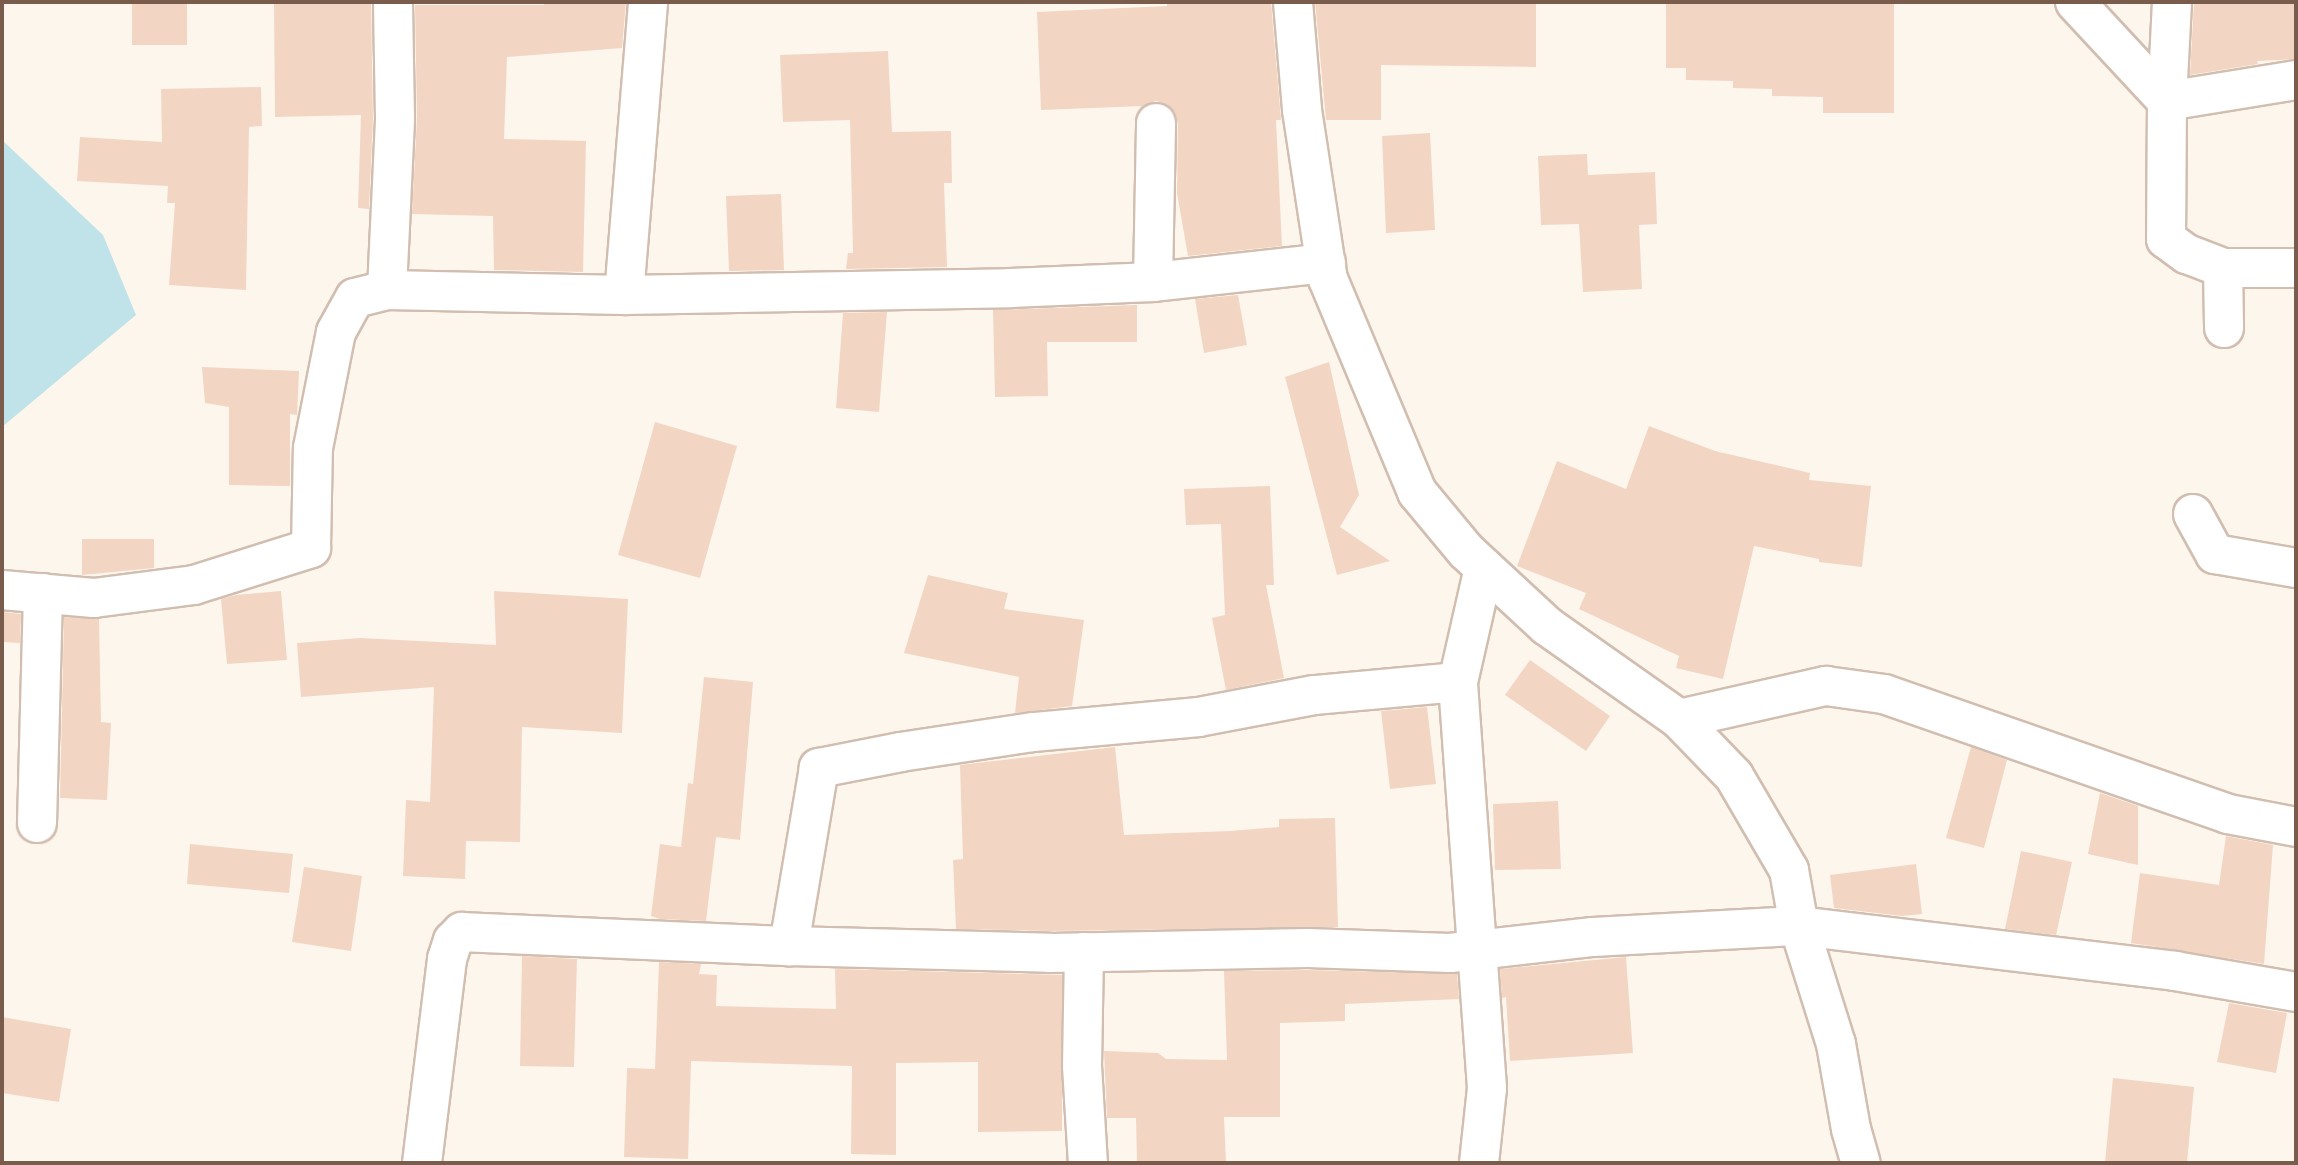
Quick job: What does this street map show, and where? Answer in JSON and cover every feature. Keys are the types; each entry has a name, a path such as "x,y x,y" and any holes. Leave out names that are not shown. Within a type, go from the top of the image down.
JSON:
{"street":[{"path":"387,290 395,118 393,2"},
{"path":"624,295 646,56 648,2"},
{"path":"1293,2 1303,110 1328,279 1417,492 1483,568 1547,626 1679,719 1734,776 1789,870 1799,926 1836,1044 1851,1129 1861,1163"},
{"path":"2075,2 2167,101"},
{"path":"2172,2 2167,101 2166,239 2187,254 2223,268 2296,268"},
{"path":"2167,101 2296,80"},
{"path":"1153,282 1156,123"},
{"path":"2,590 94,598 194,585 311,548 313,448 335,332 355,298 387,290 624,295 1010,288 1153,282 1326,263"},
{"path":"2223,268 2224,328"},
{"path":"2193,514 2215,554 2296,568"},
{"path":"1479,1163 1487,1088 1475,950 1458,682 1483,568"},
{"path":"37,823 43,593"},
{"path":"789,946 819,768 1033,732 1199,717 1314,695 1458,682"},
{"path":"1679,719 1826,686 1884,694 2228,814 2296,827"},
{"path":"422,1163 447,959 453,941 463,932 789,946 1084,952 1308,948 1450,953 1593,937 1799,926 2175,971 2296,992"},
{"path":"1084,952 1082,1066 1088,1163"}],"water":[{"path":"2,140 103,235 136,315 2,427"}],"building":[{"path":"132,2 187,2 187,45 132,45"},
{"path":"274,2 371,2 373,118 369,209 358,208 361,115 275,117"},
{"path":"544,2 626,2 622,48 507,57 504,139 586,141 583,272 494,270 493,216 412,214 417,118 415,5 544,5"},
{"path":"1167,2 1271,2 1281,120 1276,120 1282,246 1188,256 1177,193 1178,123 1175,112 1167,104 1156,101 1143,106 1041,110 1037,12 1167,6"},
{"path":"1315,2 1536,2 1536,67 1381,65 1381,120 1326,120"},
{"path":"1666,2 1894,2 1894,113 1823,113 1823,97 1772,96 1772,89 1733,88 1733,81 1686,80 1686,68 1666,68"},
{"path":"2194,2 2296,2 2296,59 2257,61 2258,64 2190,75"},
{"path":"888,51 892,132 951,131 952,183 944,183 947,267 846,269 848,253 853,253 850,120 783,122 780,55"},
{"path":"261,87 262,126 249,127 246,290 169,285 175,203 167,203 168,186 77,181 80,137 162,142 161,89"},
{"path":"1430,133 1435,230 1386,233 1382,136"},
{"path":"1587,154 1588,175 1655,172 1657,224 1639,225 1642,289 1583,292 1579,224 1541,225 1538,156"},
{"path":"781,194 784,270 729,271 726,196"},
{"path":"1238,295 1247,345 1204,353 1195,299"},
{"path":"1137,305 1137,342 1047,342 1048,396 995,397 993,310"},
{"path":"887,312 879,412 836,408 843,313"},
{"path":"1329,362 1359,495 1340,527 1390,561 1337,575 1285,377"},
{"path":"202,367 299,371 297,415 290,414 290,486 229,485 229,407 205,403"},
{"path":"655,422 737,446 700,578 618,555"},
{"path":"1649,426 1715,451 1810,473 1809,480 1871,486 1862,567 1819,562 1819,559 1754,546 1723,679 1676,668 1679,656 1579,609 1586,593 1517,566 1557,461 1626,489"},
{"path":"1270,486 1274,585 1266,585 1284,678 1226,690 1212,618 1225,615 1221,524 1186,525 1184,489"},
{"path":"82,539 154,539 154,568 82,575"},
{"path":"928,575 1008,593 1004,609 1084,620 1072,706 1015,713 1019,677 904,653"},
{"path":"281,591 287,660 227,664 221,599"},
{"path":"494,591 628,599 622,733 522,727 520,842 466,841 465,879 403,876 406,800 430,802 434,687 301,697 297,643 360,638 496,645"},
{"path":"2,612 21,614 20,643 2,642"},
{"path":"64,617 99,619 101,722 111,723 107,800 60,798"},
{"path":"1530,660 1610,716 1586,751 1505,695"},
{"path":"704,677 753,682 740,840 716,837 706,921 660,919 651,916 660,844 681,847 688,783 693,784"},
{"path":"1427,707 1436,784 1390,789 1381,711"},
{"path":"1115,747 1124,835 1230,831 1279,827 1279,819 1335,818 1338,927 1050,931 956,929 953,860 963,859 960,765"},
{"path":"1971,747 2007,760 1984,848 1946,838"},
{"path":"2100,793 2138,806 2138,865 2088,854"},
{"path":"1558,801 1561,869 1495,870 1493,804"},
{"path":"2226,836 2273,845 2264,964 2131,943 2140,873 2219,885"},
{"path":"190,844 293,854 289,893 187,884"},
{"path":"2021,851 2072,862 2056,935 2005,929"},
{"path":"1916,864 1922,914 1902,916 1834,908 1830,875"},
{"path":"304,867 362,876 351,951 292,942"},
{"path":"522,956 577,959 574,1067 520,1066"},
{"path":"1626,957 1633,1053 1510,1061 1506,997 1502,998 1500,969"},
{"path":"659,962 701,964 699,974 717,975 716,1006 836,1009 835,969 1062,975 1062,1131 978,1132 978,1062 896,1063 896,1155 851,1154 852,1066 691,1061 688,1159 624,1157 627,1068 655,1069"},
{"path":"1224,971 1457,974 1459,999 1345,1004 1345,1021 1280,1023 1280,1117 1224,1117 1226,1163 1137,1163 1136,1118 1107,1118 1104,1051 1158,1053 1166,1059 1227,1060"},
{"path":"2229,1003 2287,1013 2276,1073 2217,1062"},
{"path":"2,1017 71,1029 59,1102 2,1093"},
{"path":"2113,1078 2194,1087 2187,1163 2105,1163"}]}
